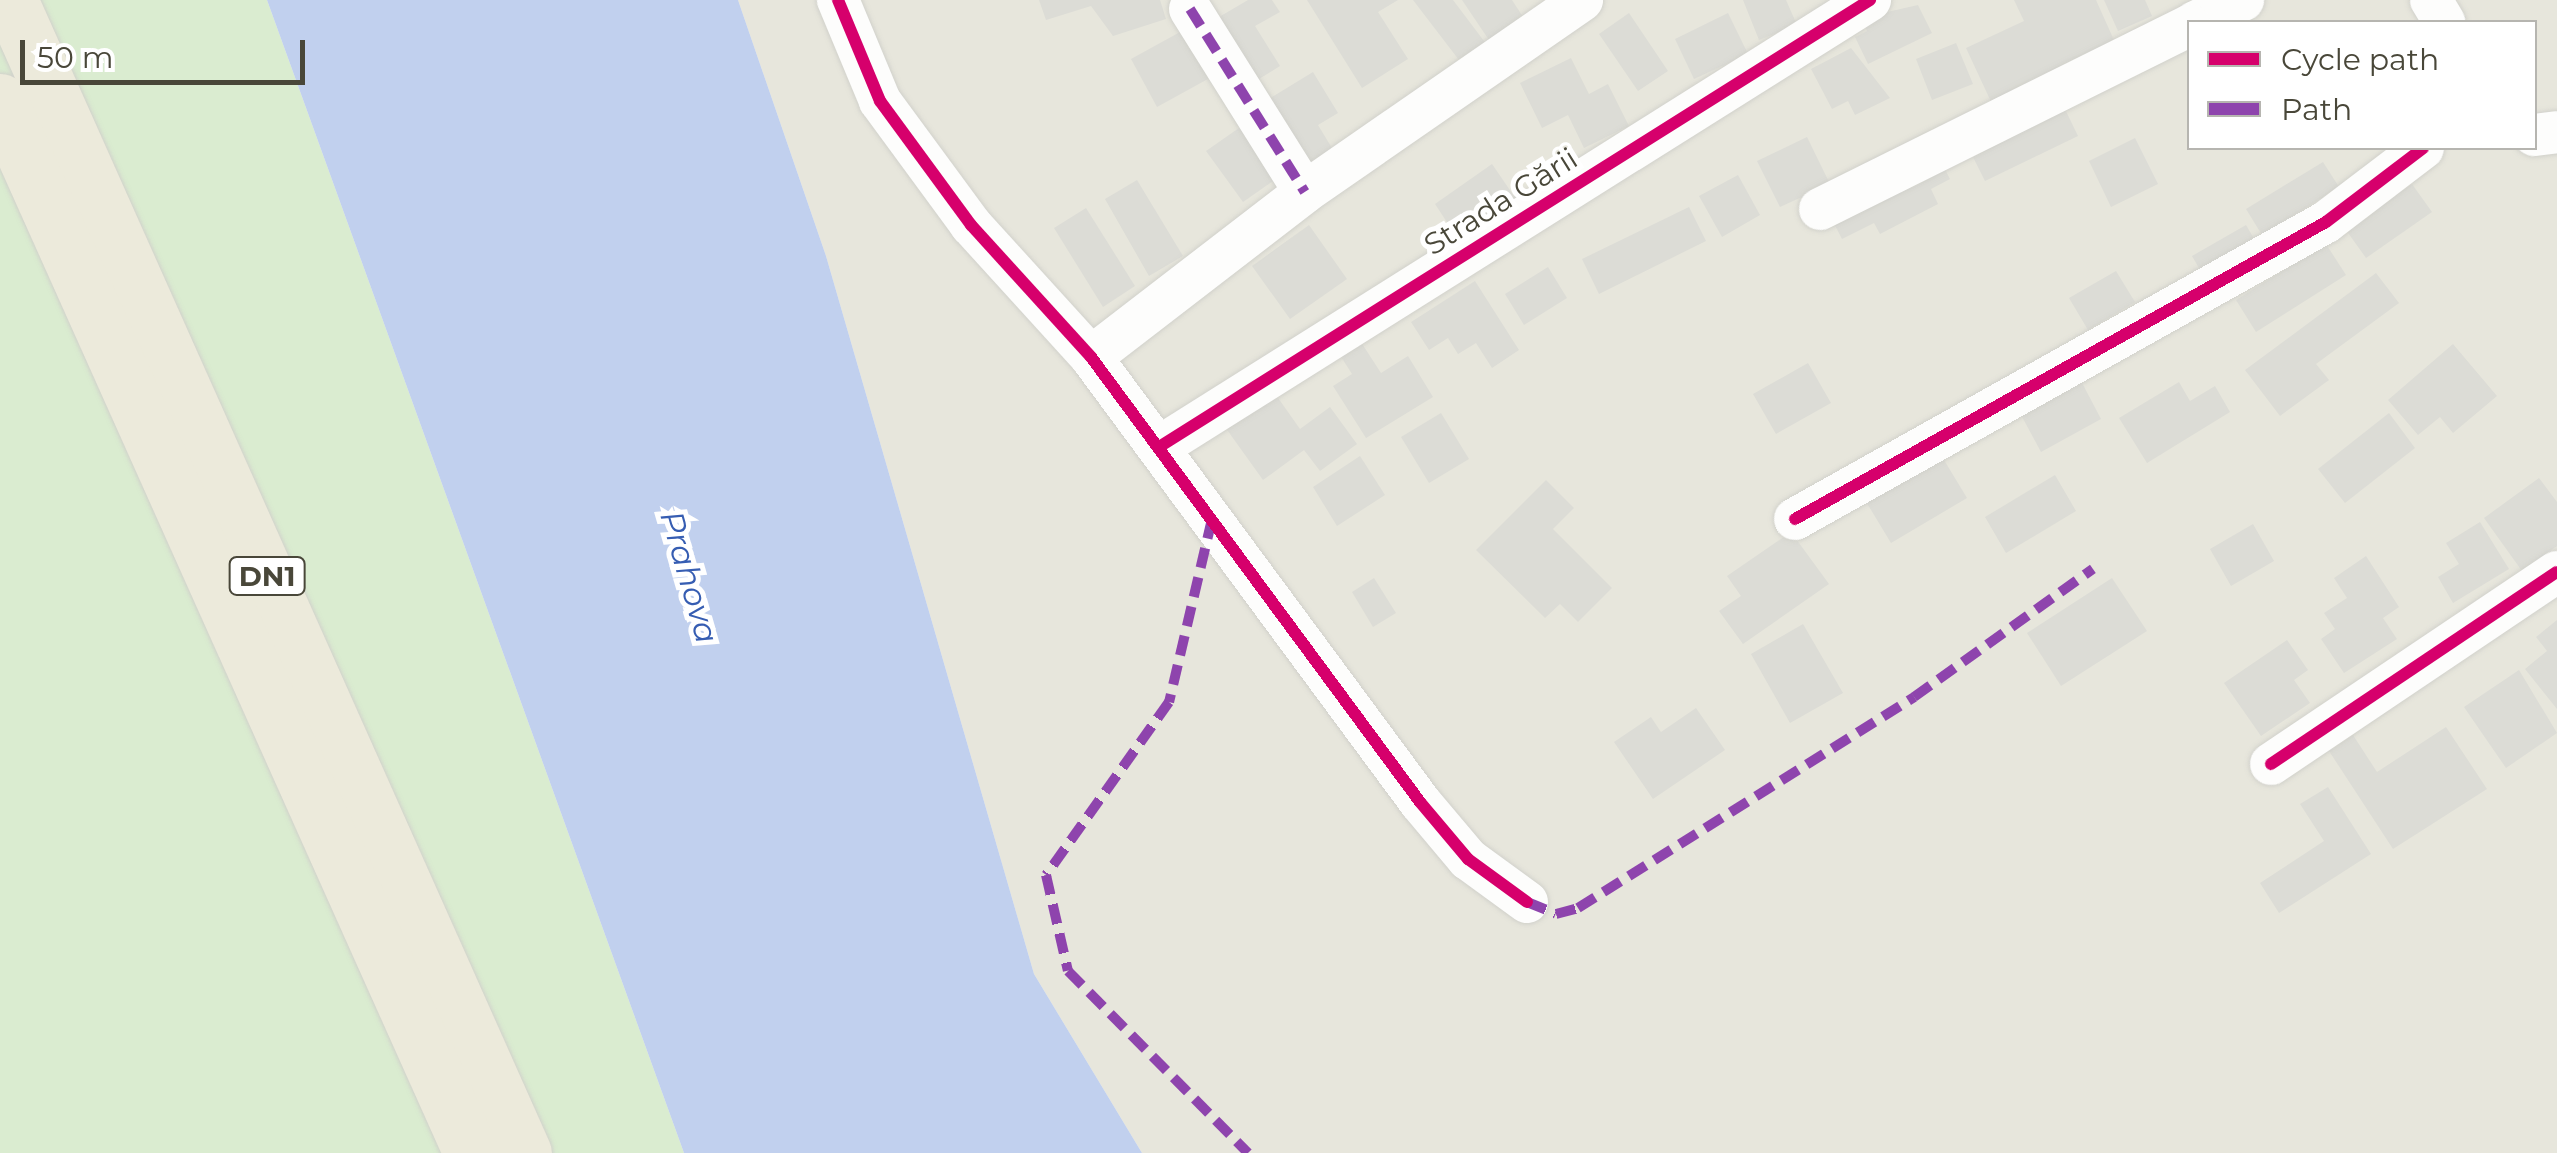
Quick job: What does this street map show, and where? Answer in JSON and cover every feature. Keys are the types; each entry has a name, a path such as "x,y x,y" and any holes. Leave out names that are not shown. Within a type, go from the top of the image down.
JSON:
{"highway":[{"name":"DN1","path":"10,0 524,1153"},
{"name":"DN1","path":"0,101 471,1153"}],"street":[{"path":"838,0 880,101 970,225 1091,357 1420,802 1468,860 1527,902"},
{"path":"1091,357 1305,192 1582,0"},
{"name":"Strada Gării","path":"1159,447 1870,0"},
{"path":"2200,20 2242,0"},
{"path":"1190,9 1305,192"},
{"path":"1820,208 2187,26"},
{"path":"1795,519 2326,222 2421,150"},
{"path":"2271,764 2557,572"}],"shaded area":[{"path":"738,0 2557,0 2557,1153 1142,1153 1034,974 826,256"}],"green space":[{"path":"0,0 267,0 684,1153 0,1153"}],"water":[{"name":"Prahova","path":"267,0 738,0 826,256 1034,974 1142,1153 684,1153"}],"building":[{"path":"1039,0 1160,0 1166,19 1113,36 1091,6 1046,20"},
{"path":"1248,0 1272,0 1280,12 1255,26 1280,66 1251,84 1214,20"},
{"path":"1307,0 1398,0 1378,12 1408,59 1362,88"},
{"path":"1413,0 1453,0 1487,45 1462,64"},
{"path":"1462,0 1512,0 1525,20 1491,43"},
{"path":"1743,0 1786,0 1797,25 1759,40"},
{"path":"2014,0 2096,0 2118,49 1993,106 1966,48 2024,21"},
{"path":"2104,0 2145,0 2152,16 2118,31"},
{"path":"1918,5 1932,33 1868,64 1855,37 1867,31 1861,18"},
{"path":"1629,13 1668,71 1638,91 1599,34"},
{"path":"1728,13 1748,54 1694,79 1675,39"},
{"path":"1191,26 1217,74 1157,107 1131,59"},
{"path":"1956,43 1973,84 1932,100 1916,59"},
{"path":"1851,48 1890,98 1855,115 1848,101 1832,109 1811,69"},
{"path":"1571,58 1589,94 1608,84 1629,126 1584,148 1568,115 1542,128 1520,83"},
{"path":"1313,72 1338,113 1318,125 1335,153 1309,169 1267,100"},
{"path":"2061,101 2078,136 1985,181 1968,147"},
{"path":"1249,121 1286,172 1243,202 1206,151"},
{"path":"1807,137 1830,184 1780,207 1757,161"},
{"path":"2135,138 2158,184 2111,207 2089,161"},
{"path":"1938,156 1950,179 1931,189 1938,204 1880,234 1874,223 1842,239 1828,212"},
{"path":"2323,162 2339,187 2262,235 2246,209"},
{"path":"1492,164 1516,199 1458,239 1435,204"},
{"path":"1738,175 1760,215 1722,237 1699,196"},
{"path":"1137,180 1183,256 1149,276 1105,199"},
{"path":"2412,184 2432,212 2366,258 2346,230"},
{"path":"1689,207 1706,241 1599,294 1582,259"},
{"path":"1086,208 1135,286 1103,307 1054,228"},
{"path":"1309,225 1347,279 1290,319 1252,266"},
{"path":"2246,225 2257,244 2203,275 2192,256"},
{"path":"2326,244 2346,275 2256,332 2236,300"},
{"path":"1548,267 1567,298 1524,325 1505,294"},
{"path":"2116,271 2135,302 2088,330 2069,298"},
{"path":"2376,273 2399,303 2316,364 2329,380 2280,416 2245,370"},
{"path":"1475,281 1519,350 1492,368 1476,343 1458,354 1448,338 1429,350 1411,322"},
{"path":"1357,336 1381,373 1408,356 1433,397 1366,438 1333,386 1352,374 1336,349"},
{"path":"2453,344 2497,396 2453,433 2440,417 2418,435 2388,400"},
{"path":"1808,363 1831,403 1776,434 1753,394"},
{"path":"2080,379 2101,419 2041,452 2020,413"},
{"path":"2179,382 2190,401 2215,386 2230,412 2147,463 2119,418"},
{"path":"1269,385 1300,429 1330,407 1357,444 1320,471 1304,450 1263,480 1220,420"},
{"path":"1441,413 1469,459 1429,483 1401,437"},
{"path":"2389,413 2415,448 2345,503 2318,469"},
{"path":"1941,455 1967,498 1891,543 1865,500"},
{"path":"1360,456 1385,495 1337,526 1313,487"},
{"path":"2055,475 2076,511 2006,553 1985,517"},
{"path":"2539,478 2557,502 2557,546 2522,571 2484,518"},
{"path":"1546,480 1574,508 1553,529 1612,588 1578,622 1560,604 1545,618 1476,550"},
{"path":"2480,522 2509,569 2453,603 2438,577 2459,564 2446,543"},
{"path":"2253,524 2274,561 2231,586 2210,549"},
{"path":"1791,532 1829,584 1743,644 1719,611 1741,596 1727,576"},
{"path":"2366,556 2399,607 2383,618 2397,639 2344,673 2321,639 2335,629 2324,613 2347,598 2334,578"},
{"path":"1374,578 1396,613 1373,627 1352,592"},
{"path":"2112,578 2147,631 2061,686 2027,633"},
{"path":"2557,620 2557,709 2525,669 2547,651 2536,637"},
{"path":"1803,624 1843,693 1790,723 1751,654"},
{"path":"2287,640 2308,670 2294,680 2310,703 2261,736 2224,683"},
{"path":"2519,670 2557,733 2506,768 2464,707"},
{"path":"1696,708 1725,750 1653,799 1614,742 1651,717 1661,732"},
{"path":"2446,727 2487,789 2393,849 2329,751 2353,735 2377,772"},
{"path":"2328,787 2371,854 2279,913 2260,883 2324,841 2300,804"}],"marked path":[{"path":"1190,9 1305,192"},
{"path":"1212,519 1169,702 1046,875 1068,971 1248,1153"},
{"path":"1527,902 1556,914 1578,908 1914,697 2093,569"}],"cycle path":[{"path":"838,0 880,101 971,225 1091,357 1420,802 1468,859 1527,902"},
{"path":"1159,447 1870,0"},
{"path":"1795,519 2326,222 2420,150"},
{"path":"2271,764 2557,572"}]}
